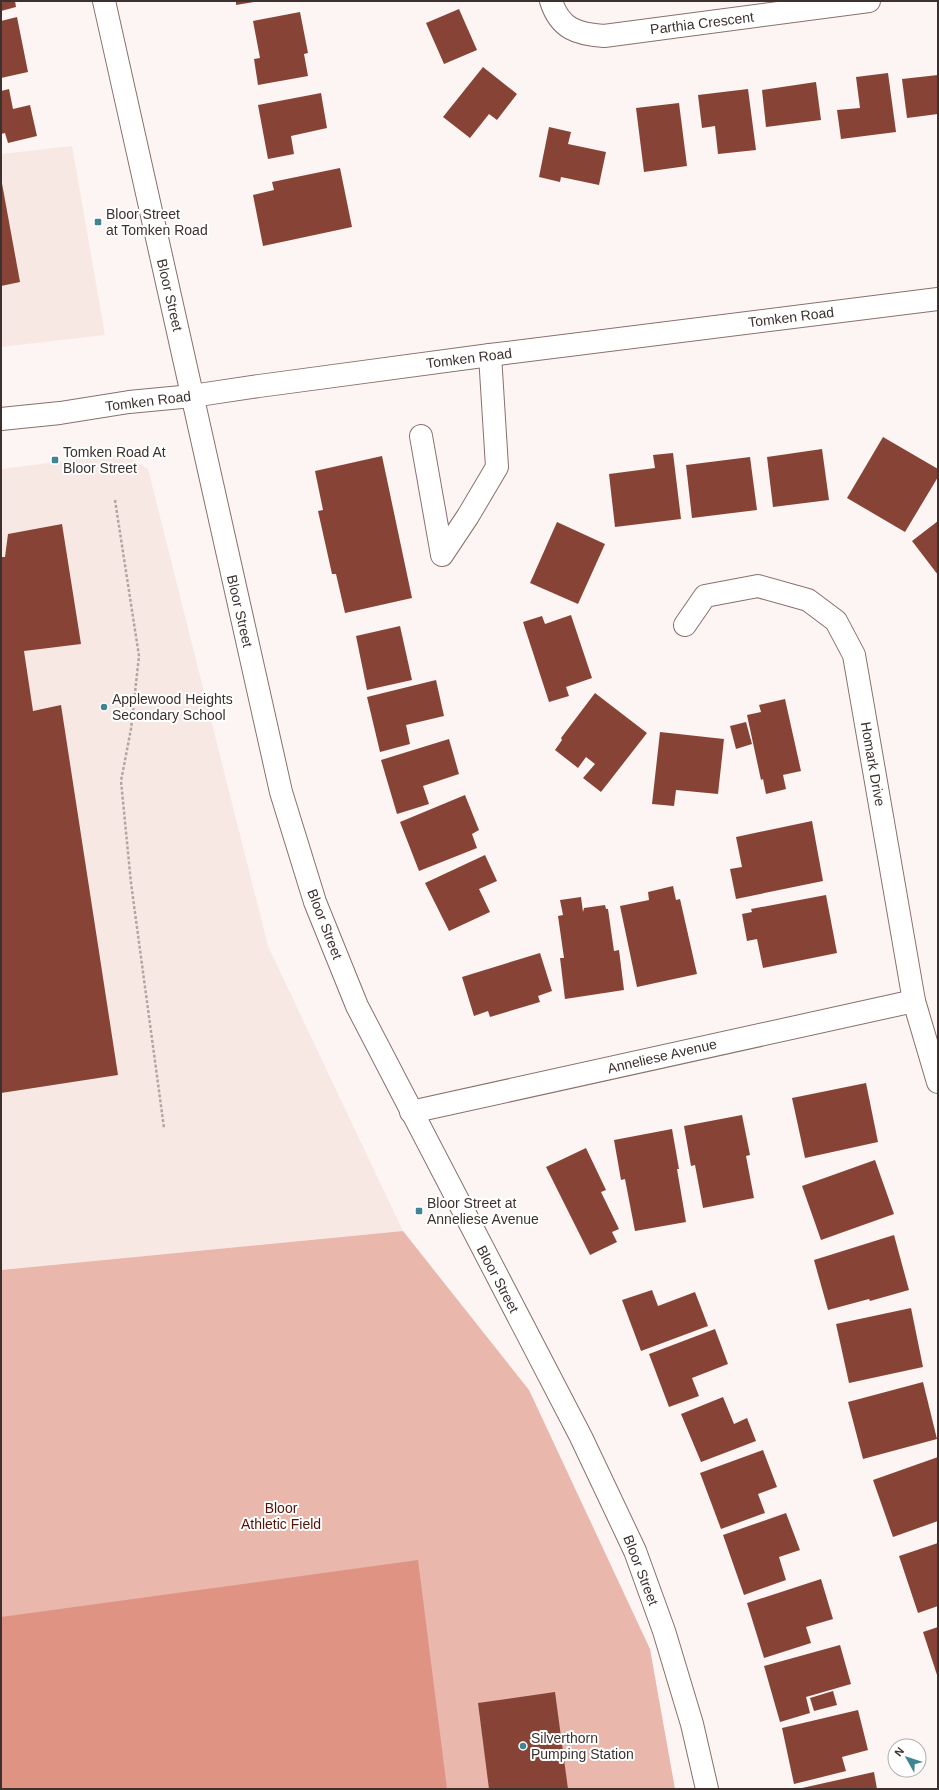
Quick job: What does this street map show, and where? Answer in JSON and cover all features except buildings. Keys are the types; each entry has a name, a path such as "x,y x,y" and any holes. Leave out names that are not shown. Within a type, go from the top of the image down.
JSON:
{"street":[{"name":"Bloor Street","path":"104,1 281,792 315,902 357,1006 580,1437 635,1551 664,1632 692,1724 707,1789"},
{"name":"Parthia Crescent","path":"551,1 559,18 570,28 587,34 604,36 869,1"},
{"name":"Tomken Road","path":"1,419 60,413 129,402 192,396 490,355 938,299"},
{"path":"421,436 442,555 468,516 497,467 490,355"},
{"name":"Homark Drive","path":"685,625 705,596 758,586 808,600 836,621 854,655 914,1001 938,1082"},
{"name":"Anneliese Avenue","path":"411,1112 914,1001"}],"path":[{"path":"115,500 139,656 131,729 121,781 131,883 164,1128"}],"shaded area":[{"path":"72,146 105,335 1,347 1,154"},
{"name":"Applewood Heights Secondary School","path":"122,454 148,469 268,946 403,1231 1,1270 1,469"},
{"path":"418,1560 447,1789 1,1789 1,1617"}],"green space":[{"name":"Bloor Athletic Field","path":"403,1231 529,1390 650,1649 675,1789 1,1789 1,1270"}],"place":[{"name":"Bloor Street at Tomken Road","path":"98,222"},
{"name":"Tomken Road At Bloor Street","path":"55,460"},
{"name":"Applewood Heights Secondary School","path":"104,707"},
{"name":"Bloor Street at Anneliese Avenue","path":"419,1211"},
{"name":"Silverthorn Pumping Station","path":"523,1746"}]}
